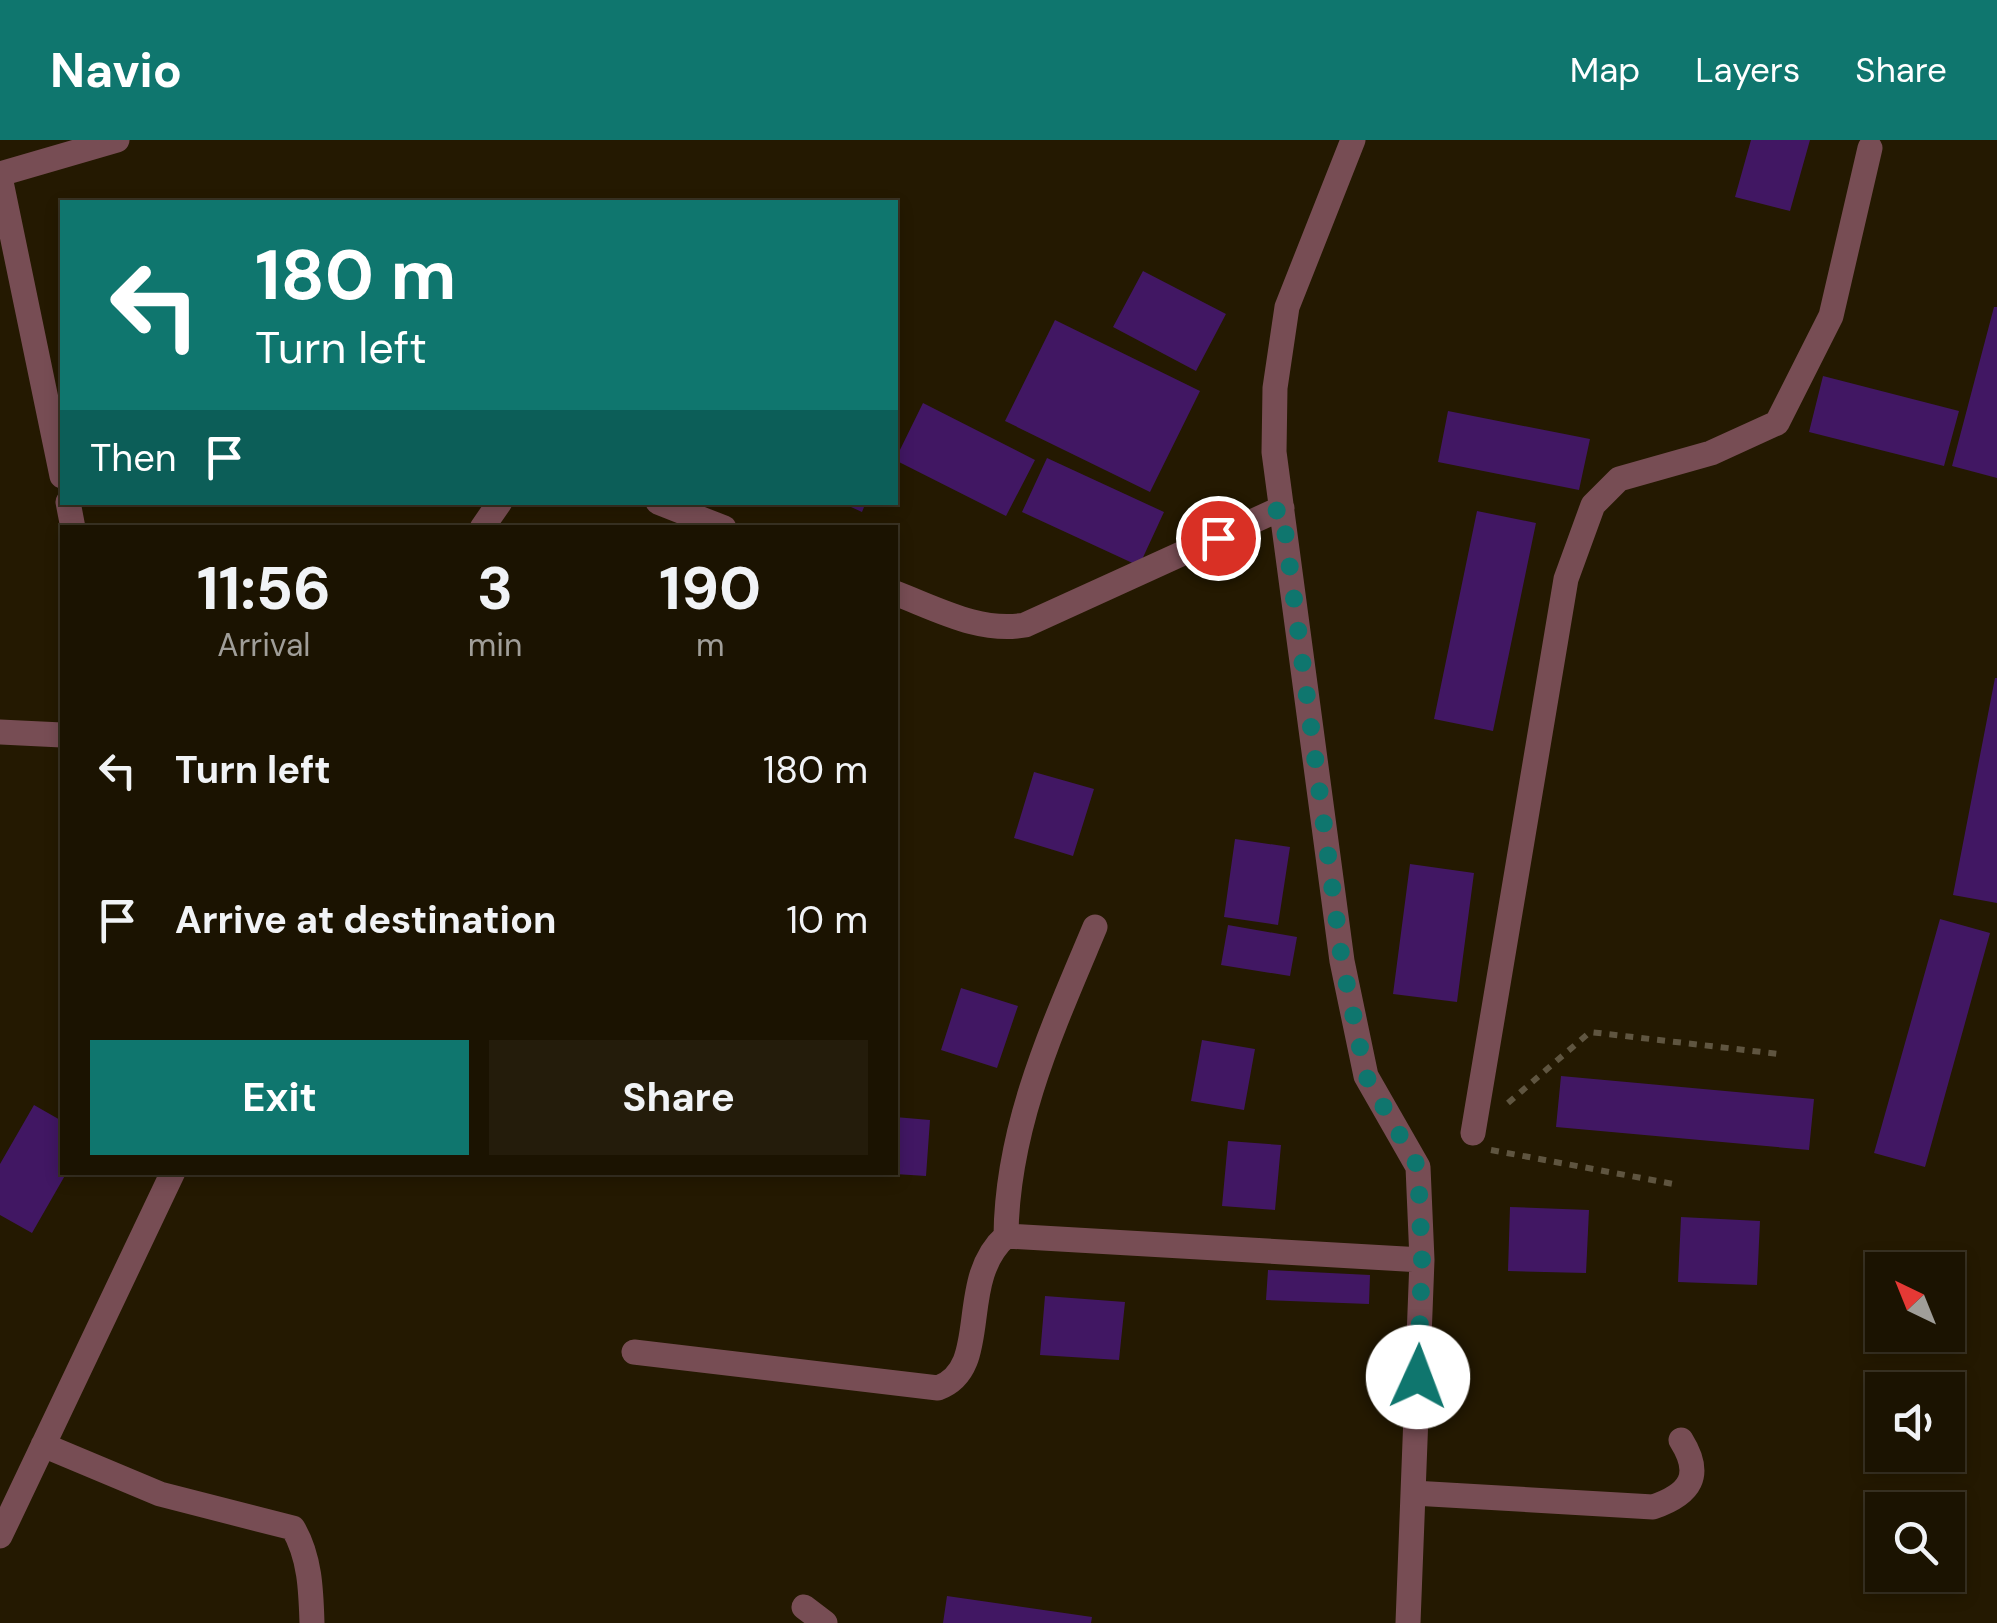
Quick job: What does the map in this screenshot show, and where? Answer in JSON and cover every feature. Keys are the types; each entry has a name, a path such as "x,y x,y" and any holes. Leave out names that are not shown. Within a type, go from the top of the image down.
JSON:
{"street":[{"path":"60,466 0,176 117,140"},
{"path":"1353,140 1287,307 1275,388 1274,452 1342,961 1366,1076 1418,1167 1422,1260 1408,1623"},
{"path":"1473,1134 1566,579 1593,505 1619,479 1712,453 1778,423 1831,316 1870,148"},
{"path":"666,505 716,525"},
{"path":"898,594 983,625 1004,629 1025,625 1282,508"},
{"path":"0,732 60,735"},
{"path":"634,1352 938,1388 955,1382 966,1366 982,1263 1006,1236 1007,1187 1034,1074 1094,927"},
{"path":"0,1536 172,1175"},
{"path":"1006,1236 1422,1260"},
{"path":"1414,1493 1654,1507 1672,1500 1692,1480 1694,1461 1682,1440"},
{"path":"43,1445 160,1494 293,1528 302,1544 311,1586 312,1623"},
{"path":"804,1607 824,1623"}],"path":[{"path":"1679,1185 1460,1144 1590,1032 1778,1054"}],"building":[{"path":"1751,140 1810,140 1790,211 1735,197"},
{"path":"1143,271 1226,314 1196,371 1113,327"},
{"path":"1997,307 1997,478 1952,466"},
{"path":"1055,320 1200,391 1150,492 1005,421"},
{"path":"1823,376 1959,411 1944,466 1809,432"},
{"path":"923,403 1035,460 1006,516 898,462"},
{"path":"1448,411 1590,439 1579,490 1438,462"},
{"path":"1047,458 1164,512 1139,566 1022,512"},
{"path":"847,505 865,505 862,512"},
{"path":"1477,511 1536,523 1493,731 1434,719"},
{"path":"1997,678 1997,903 1953,895"},
{"path":"1034,772 1094,789 1073,856 1014,838"},
{"path":"1235,839 1290,847 1278,925 1224,917"},
{"path":"1410,864 1474,873 1457,1002 1393,994"},
{"path":"1940,919 1990,933 1925,1167 1874,1153"},
{"path":"1228,925 1297,937 1290,976 1221,965"},
{"path":"961,988 1018,1006 997,1068 941,1050"},
{"path":"1202,1040 1255,1049 1244,1110 1191,1101"},
{"path":"1561,1076 1814,1099 1809,1150 1556,1127"},
{"path":"34,1105 60,1120 60,1175 65,1175 32,1233 0,1215 0,1164"},
{"path":"898,1117 930,1120 926,1176 898,1174"},
{"path":"1228,1141 1281,1145 1275,1210 1222,1206"},
{"path":"1510,1207 1589,1210 1586,1273 1508,1271"},
{"path":"1681,1217 1760,1221 1757,1285 1678,1282"},
{"path":"1268,1270 1370,1275 1369,1304 1266,1300"},
{"path":"1045,1296 1125,1302 1119,1360 1040,1355"},
{"path":"947,1596 1092,1617 1091,1623 943,1623"}],"route":[{"path":"1218,538 1282,508 1342,961 1366,1076 1388,1122 1418,1167 1422,1260 1418,1377"}]}
